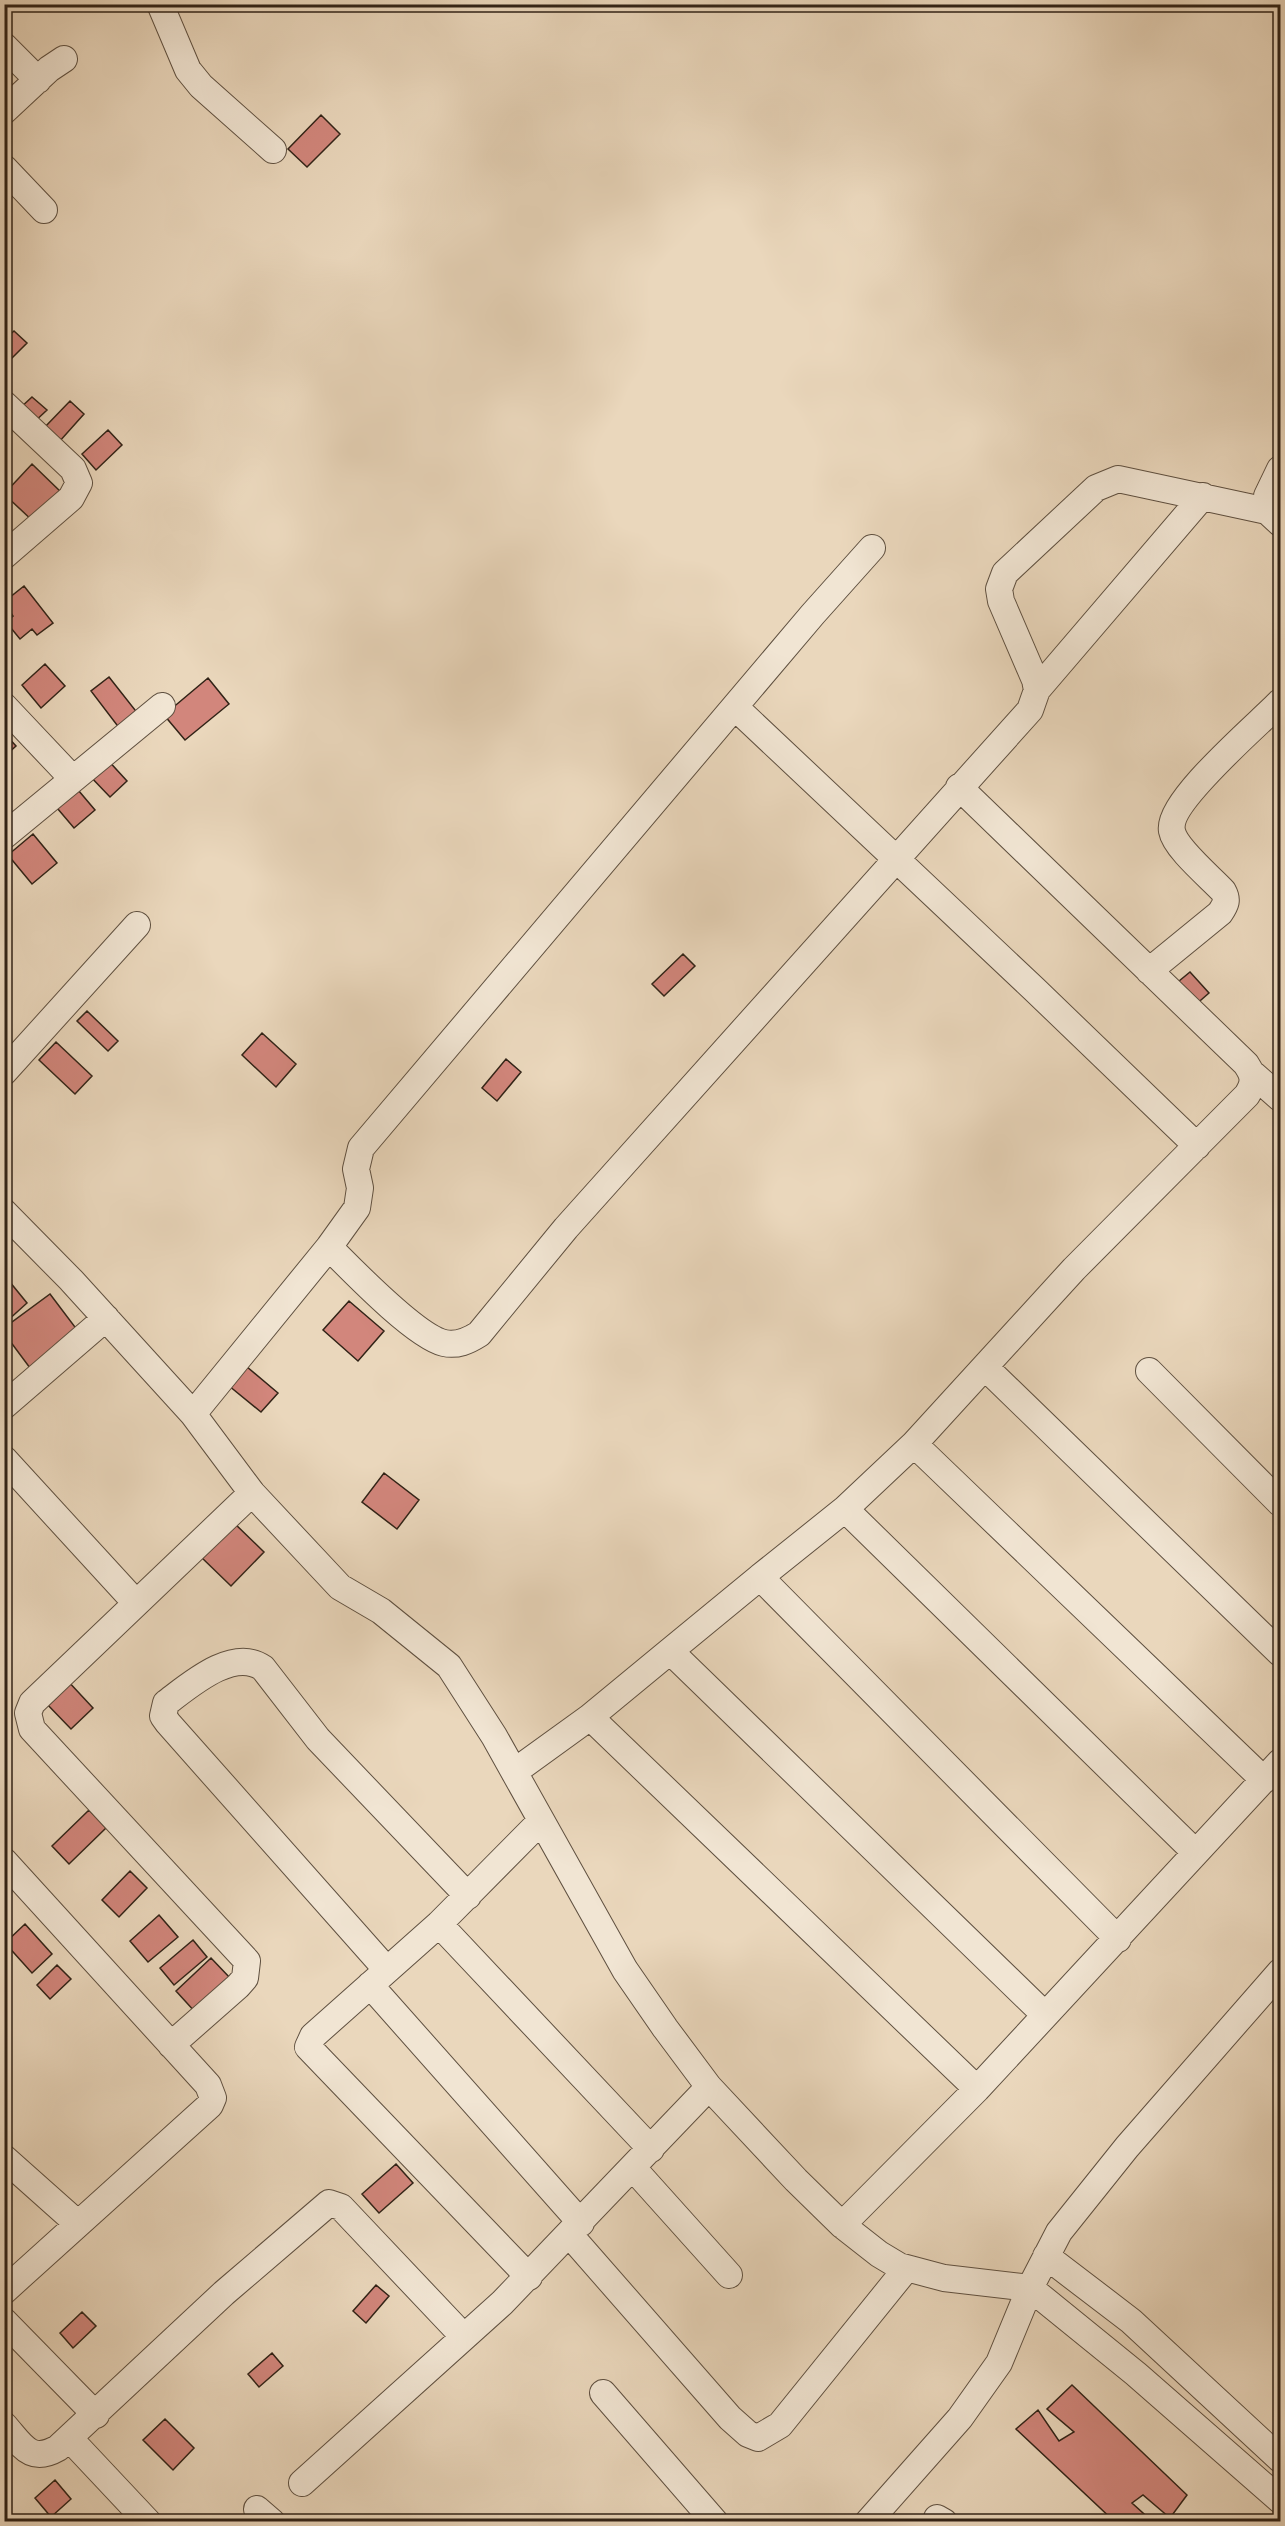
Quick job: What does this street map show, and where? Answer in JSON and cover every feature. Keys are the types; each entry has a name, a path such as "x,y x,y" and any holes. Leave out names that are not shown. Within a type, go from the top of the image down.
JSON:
{"street":[{"path":"160,4 188,70 201,86 273,150"},
{"path":"4,46 39,80"},
{"path":"4,111 64,59"},
{"path":"4,168 44,210"},
{"path":"4,404 73,469 79,483 71,498 4,556"},
{"path":"1274,517 1268,496 1281,469"},
{"path":"1037,690 1035,680 1001,601 999,589 1005,573 1096,488 1108,481 1129,480 1203,496 1274,517"},
{"path":"329,1247 369,1287 423,1333 443,1343 456,1344 468,1342 479,1334 566,1228 895,861 958,787 1030,710 1037,690 1203,496"},
{"path":"193,1414 329,1247 357,1208 360,1188 356,1169 362,1148 736,708 813,614 872,548"},
{"path":"1149,971 1226,905 1227,898 1223,891 1176,841 1171,830 1176,814 1191,791 1281,702"},
{"path":"4,706 72,778"},
{"path":"4,836 162,706"},
{"path":"736,708 1197,1146"},
{"path":"958,787 1246,1064 1254,1076 1281,1098"},
{"path":"4,1072 137,925"},
{"path":"514,1773 590,1717 845,1509 914,1444 986,1368 1074,1269 1247,1095 1253,1086 1254,1076"},
{"path":"4,1212 106,1318 193,1414 252,1493 340,1587 381,1611 449,1666 494,1736 625,1970 709,2087 796,2180 842,2225 879,2254 906,2269 944,2278 1030,2288 1137,2374 1281,2500"},
{"path":"4,1406 106,1318"},
{"path":"986,1368 1281,1653"},
{"path":"1149,1371 1281,1503"},
{"path":"842,2225 977,2090 1272,1771 914,1444"},
{"path":"4,1459 136,1603"},
{"path":"171,2045 238,1986 244,1977 247,1961 32,1729 28,1719 32,1703 252,1493"},
{"path":"845,1509 1195,1852"},
{"path":"760,1577 1118,1939"},
{"path":"670,1652 1045,2015"},
{"path":"468,1896 318,1739 263,1668 253,1661 233,1662 166,1703 163,1716 168,1723 379,1977 575,2228 730,2418 748,2434 758,2438 780,2425 906,2269"},
{"path":"590,1717 977,2090"},
{"path":"529,2277 308,2047 313,2036 439,1924 541,1821"},
{"path":"4,1861 208,2085 213,2098 210,2105 4,2291"},
{"path":"439,1924 651,2149"},
{"path":"868,2522 960,2418 999,2363 1030,2288 1059,2232 1106,2172 1281,1972"},
{"path":"302,2484 529,2277 709,2087"},
{"path":"4,2158 77,2223"},
{"path":"633,2168 729,2275"},
{"path":"4,2425 30,2453 36,2456 51,2452 70,2439 224,2293 329,2203 341,2207 464,2337"},
{"path":"1046,2256 1131,2321 1281,2459"},
{"path":"4,2322 96,2415"},
{"path":"603,2393 715,2522"},
{"path":"70,2439 148,2522"}],"building":[{"path":"321,115 340,134 307,167 288,149"},
{"path":"14,331 27,343 4,366 4,340"},
{"path":"32,397 47,410 31,425 18,410"},
{"path":"70,401 84,414 59,442 44,428"},
{"path":"108,430 122,445 96,470 82,454"},
{"path":"32,464 63,494 35,523 4,494"},
{"path":"24,586 53,623 37,635 32,629 20,639 6,622 13,616 4,602"},
{"path":"45,664 65,686 41,708 22,685"},
{"path":"109,677 139,715 120,729 91,691"},
{"path":"208,678 229,704 185,740 164,715"},
{"path":"4,733 16,746 4,757"},
{"path":"105,757 127,781 110,797 88,774"},
{"path":"73,784 95,810 74,828 52,802"},
{"path":"33,834 57,863 32,884 8,855"},
{"path":"683,954 695,966 664,996 652,984"},
{"path":"1190,972 1209,993 1193,1007 1173,986"},
{"path":"87,1011 118,1041 108,1051 77,1021"},
{"path":"262,1033 296,1064 276,1087 242,1055"},
{"path":"56,1042 92,1076 75,1094 39,1060"},
{"path":"506,1059 521,1072 497,1101 482,1088"},
{"path":"4,1258 11,1266 4,1271"},
{"path":"5,1276 27,1303 6,1322 4,1320"},
{"path":"50,1294 78,1331 30,1368 4,1333 4,1328"},
{"path":"349,1301 384,1331 358,1361 323,1330"},
{"path":"240,1361 278,1393 261,1412 223,1381"},
{"path":"384,1473 419,1500 397,1529 362,1502"},
{"path":"232,1521 264,1552 231,1586 199,1555"},
{"path":"66,1679 93,1708 71,1729 44,1701"},
{"path":"89,1810 106,1828 69,1864 52,1846"},
{"path":"130,1871 147,1888 119,1917 102,1900"},
{"path":"159,1915 178,1937 148,1962 130,1941"},
{"path":"25,1924 52,1954 32,1973 5,1943"},
{"path":"193,1940 207,1957 174,1985 160,1968"},
{"path":"211,1958 231,1979 196,2013 176,1991"},
{"path":"57,1965 71,1979 50,1999 37,1985"},
{"path":"396,2164 413,2183 379,2213 362,2194"},
{"path":"376,2285 389,2296 366,2323 353,2311"},
{"path":"82,2312 96,2326 73,2348 60,2333"},
{"path":"272,2353 283,2366 259,2387 248,2374"},
{"path":"1072,2385 1187,2495 1170,2518 1143,2495 1132,2503 1153,2522 1115,2522 1016,2429 1038,2410 1059,2441 1074,2432 1047,2409"},
{"path":"165,2419 194,2448 173,2470 143,2440"},
{"path":"55,2480 71,2499 51,2517 35,2498"}]}
